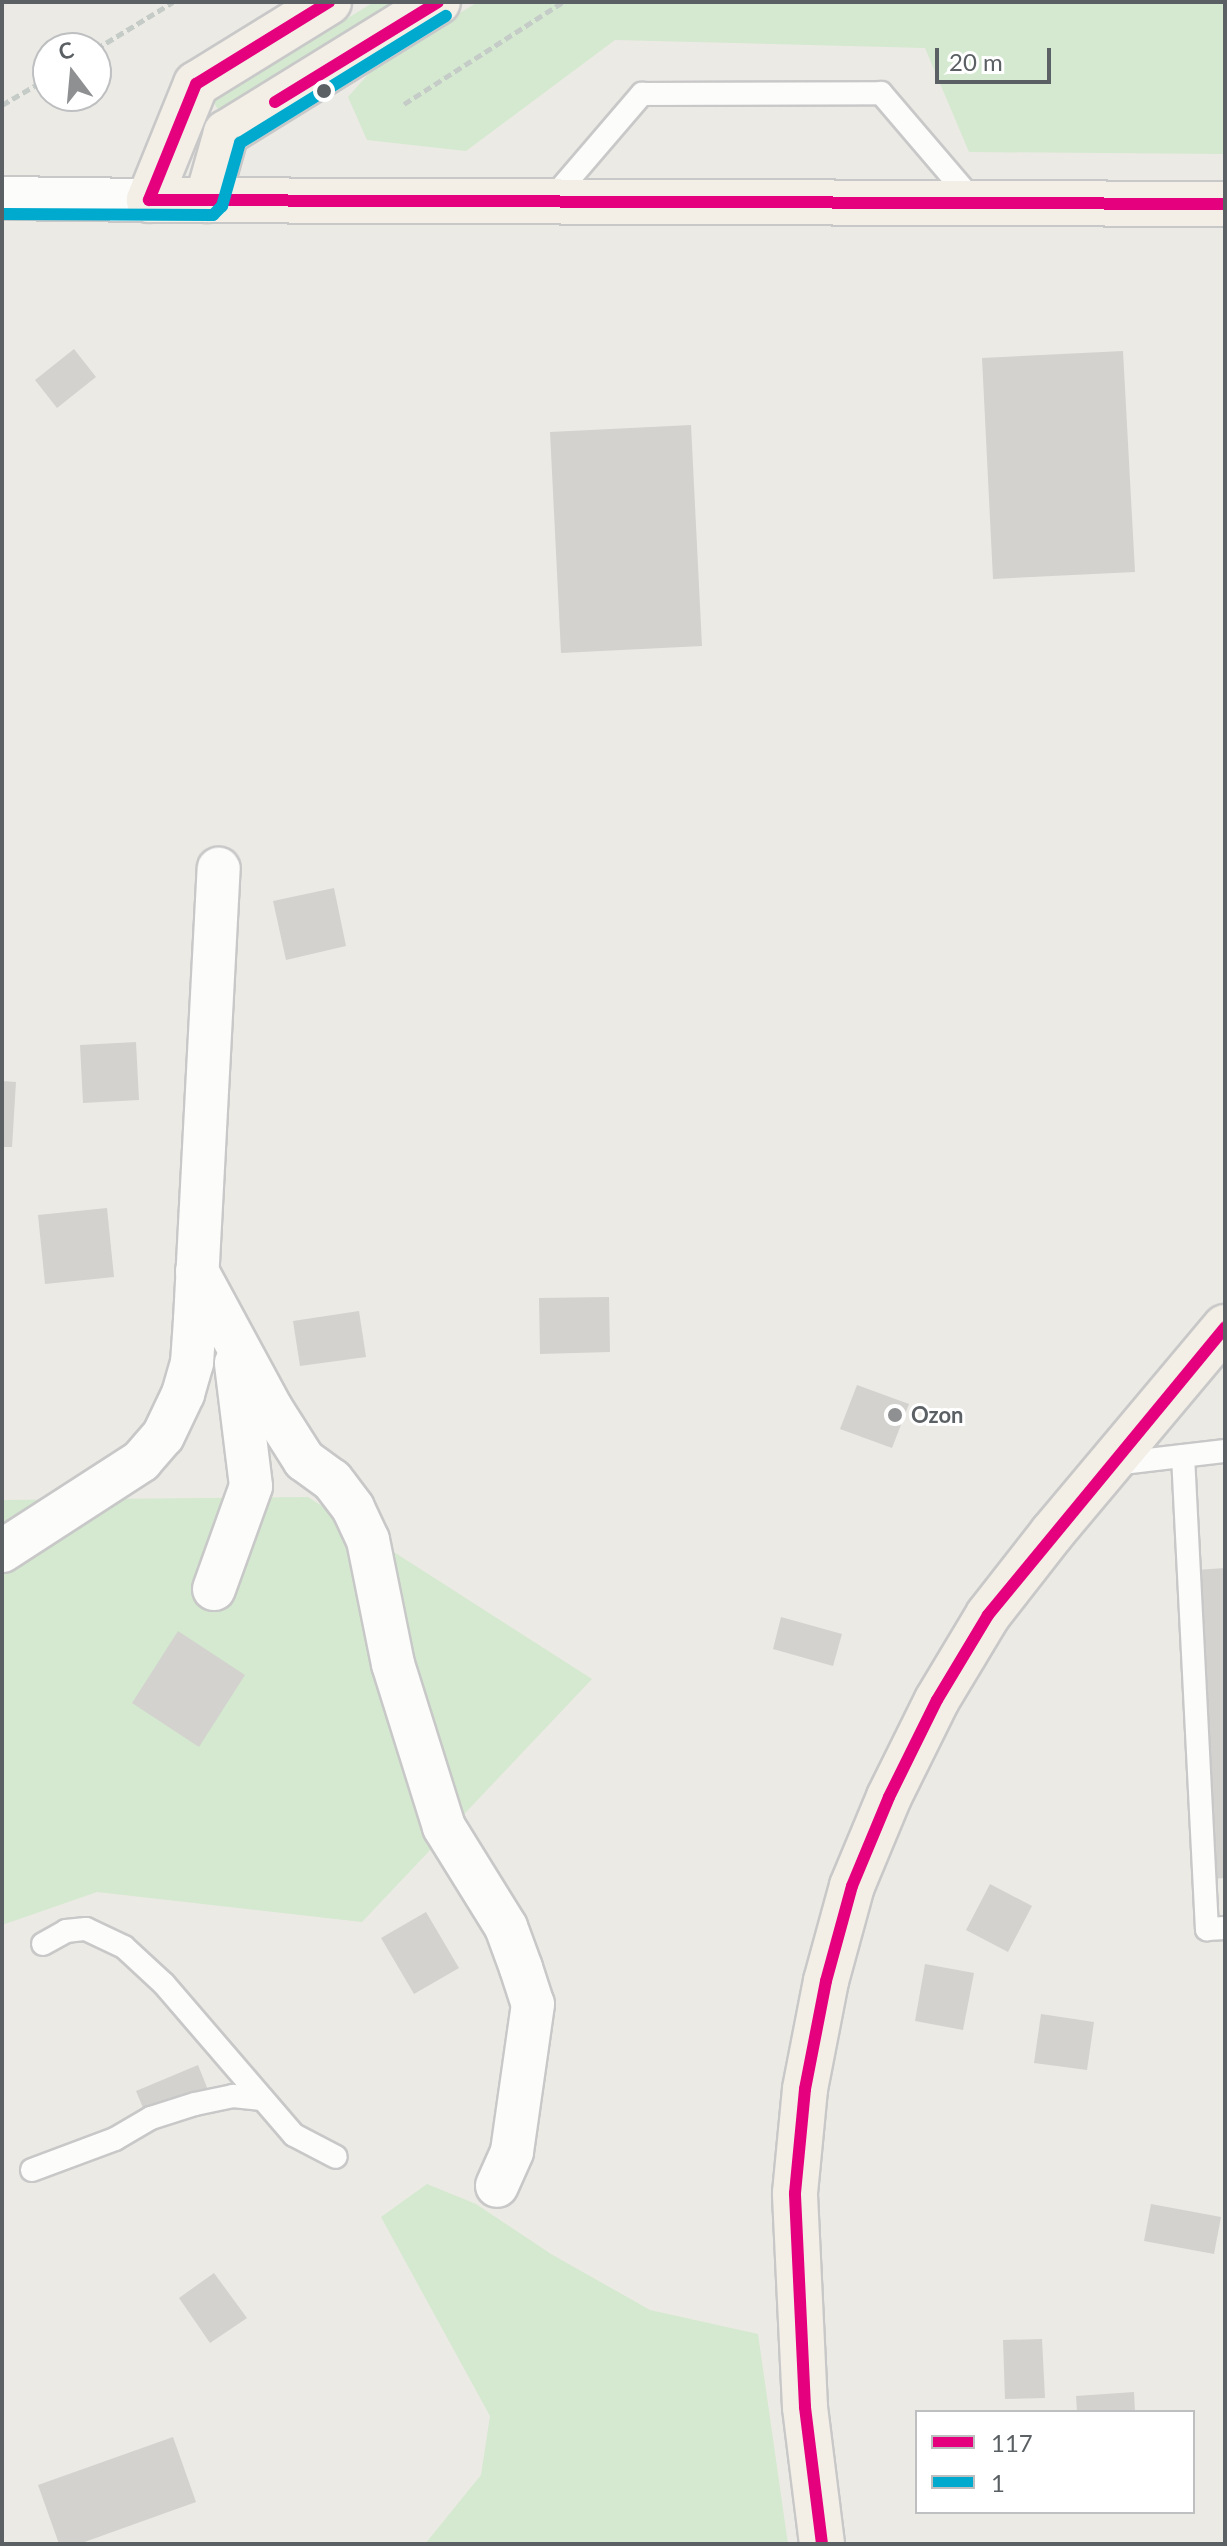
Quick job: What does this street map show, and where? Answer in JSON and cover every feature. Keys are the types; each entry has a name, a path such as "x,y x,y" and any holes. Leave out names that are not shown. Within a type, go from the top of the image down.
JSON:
{"main road":[{"path":"329,2 196,84 149,200 1225,204"},
{"path":"207,200 226,133 438,2"},
{"path":"822,2544 805,2407 795,2193 805,2089 826,1981 852,1886 889,1797 937,1700 988,1615 1225,1327"}],"street":[{"path":"2,198 149,200"},
{"path":"2,1551 141,1461 163,1436 183,1394 192,1363 219,869"},
{"path":"197,1271 233,1342 304,1460 332,1480 353,1508 368,1540 393,1664 444,1827 506,1927 533,2004 512,2152 497,2186"},
{"path":"214,1589 251,1486 233,1342"}],"lane":[{"path":"551,200 642,94 881,93 974,202"},
{"path":"1109,1465 1225,1451"},
{"path":"1183,1456 1207,1929 1225,1928"},
{"path":"43,1944 66,1931 86,1929 124,1947 164,1984 294,2135 336,2157"},
{"path":"32,2170 115,2139 151,2118 195,2104 233,2096 262,2099"}],"path":[{"path":"112,39 173,2"},
{"path":"404,104 563,2"},
{"path":"2,105 32,87"}],"green space":[{"path":"374,2 400,2 220,113 213,101"},
{"path":"478,2 1225,2 1225,154 969,152 925,48 615,40 466,151 367,140 348,97 379,62"},
{"path":"308,1497 592,1679 362,1922 97,1892 2,1925 2,1500"},
{"path":"427,2184 476,2204 551,2254 650,2310 758,2334 788,2544 425,2544 481,2475 490,2416 381,2217"}],"building":[{"path":"74,349 96,377 57,408 35,380"},
{"path":"1123,351 1135,572 993,579 982,358"},
{"path":"691,425 702,646 561,653 550,432"},
{"path":"334,888 346,946 286,960 273,901"},
{"path":"136,1042 139,1100 83,1103 80,1045"},
{"path":"2,1081 16,1082 12,1147 2,1147"},
{"path":"107,1208 114,1277 45,1284 38,1215"},
{"path":"609,1297 610,1352 540,1354 539,1298"},
{"path":"359,1311 366,1357 300,1366 293,1321"},
{"path":"857,1385 909,1404 892,1448 840,1429"},
{"path":"1225,1568 1225,1878 1212,1879 1196,1570"},
{"path":"781,1617 842,1634 833,1666 773,1649"},
{"path":"178,1631 245,1675 199,1747 132,1703"},
{"path":"990,1884 1032,1906 1008,1952 966,1930"},
{"path":"426,1912 459,1968 414,1994 381,1938"},
{"path":"925,1964 974,1973 963,2030 915,2021"},
{"path":"1041,2014 1094,2022 1087,2070 1034,2063"},
{"path":"198,2065 208,2090 146,2115 136,2091"},
{"path":"1151,2204 1221,2217 1214,2254 1144,2241"},
{"path":"214,2273 247,2318 210,2343 179,2298"},
{"path":"1042,2339 1045,2398 1005,2399 1003,2340"},
{"path":"1134,2392 1135,2410 1077,2410 1076,2396"},
{"path":"173,2437 196,2502 79,2544 59,2544 38,2485"}],"transit line":[{"name":"117","path":"329,2 196,84 149,200 1225,204"},
{"name":"117","path":"275,102 438,2"},
{"name":"1","path":"2,214 213,215 222,206 240,143 446,16"},
{"name":"117","path":"822,2544 805,2407 795,2193 805,2089 826,1981 852,1886 889,1797 937,1700 988,1615 1225,1327"}],"place":[{"name":"Ozon","path":"895,1415"}]}
